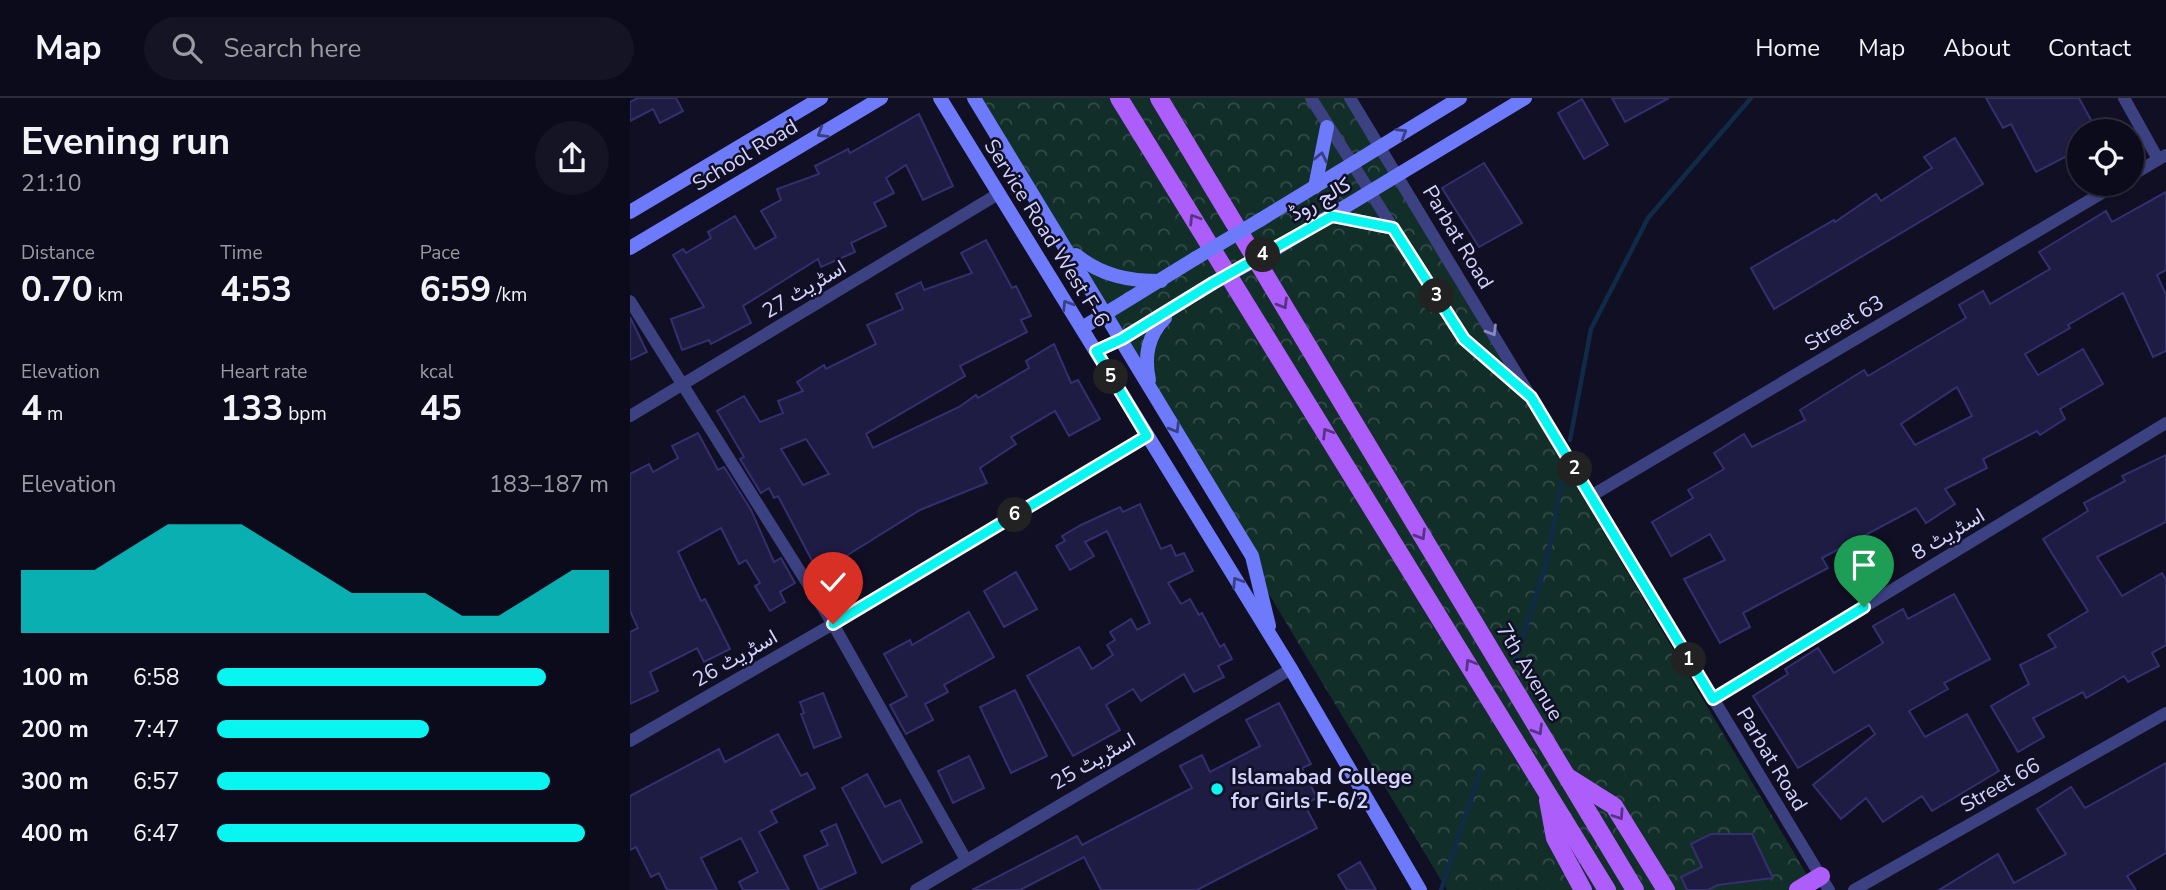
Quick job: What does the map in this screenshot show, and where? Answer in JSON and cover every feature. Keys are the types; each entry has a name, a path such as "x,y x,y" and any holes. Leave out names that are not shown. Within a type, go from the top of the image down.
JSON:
{"main road":[{"path":"1119,98 1607,890"},
{"name":"7th Avenue","path":"1159,98 1635,890"},
{"path":"1565,775 1614,806 1665,890"},
{"path":"1546,787 1555,838 1583,890"},
{"path":"1798,890 1825,883"}],"street":[{"name":"School Road","path":"630,212 821,98"},
{"name":"School Road","path":"630,248 881,98"},
{"name":"Service Road West F-6","path":"940,98 1291,669 1420,890"},
{"name":"Service Road West F-6","path":"974,98 1067,247 1252,556 1273,640"},
{"name":"Parbat Road","path":"1311,98 1464,339 1531,397"},
{"name":"Parbat Road","path":"1350,98 1825,883"},
{"name":"کالج روڈ","path":"1082,328 1460,98"},
{"name":"کالج روڈ","path":"1096,351 1122,339 1213,283 1371,193 1525,98"},
{"path":"2123,98 2162,157 2144,168"},
{"path":"1315,187 1327,127"},
{"name":"اسٹریٹ 27","path":"630,416 998,194"},
{"name":"Street 63","path":"1591,496 2097,196"},
{"path":"1332,216 1393,228"},
{"path":"1067,247 1087,264 1110,275 1135,281 1161,281"},
{"path":"630,301 833,624 965,858"},
{"path":"1150,387 1146,366 1149,344 1158,325 1173,309"},
{"name":"اسٹریٹ 8","path":"1713,699 2166,423"},
{"name":"اسٹریٹ 26","path":"630,741 833,624 1147,436"},
{"name":"اسٹریٹ 25","path":"916,890 965,858 1291,669"},
{"name":"Street 66","path":"1854,890 2166,713"}],"green space":[{"path":"970,98 1346,98 1816,890 1447,890"}],"building":[{"path":"638,98 676,98 683,111 660,123 653,109 630,121 630,102"},
{"path":"1612,98 1669,98 1625,122"},
{"path":"1986,98 2079,98 2090,119 2067,119 2067,156 2036,172 2011,124 2003,128"},
{"path":"1582,99 1608,145 1584,159 1558,113"},
{"path":"919,114 953,186 923,200 906,165 886,178 894,193 874,203 886,226 851,243 855,252 821,267 818,259 743,306 751,323 711,344 709,340 682,350 671,319 704,307 673,255 683,249 686,253 711,238 708,232 735,216 755,249 776,237 761,211 781,200 777,189 819,174 815,166 848,149 850,153"},
{"path":"1955,138 1983,184 1774,309 1751,268 1834,220 1835,222 1876,194 1881,201 1932,168 1924,157"},
{"path":"1484,163 1522,223 1479,247 1442,188"},
{"path":"2166,192 2166,270 2157,275 2166,295 2166,351 2153,357 2123,293 2068,325 2070,328 2025,354 2038,375 2083,349 2103,384 2060,409 2065,419 2040,435 2037,431 1983,459 1987,468 1945,489 1955,504 1926,523 1916,508 1822,558 1828,568 1743,613 1750,627 1720,643 1684,579 1725,560 1710,534 1671,556 1652,522 1693,498 1688,490 1724,469 1714,453 1744,434 1752,447 1805,420 1800,410 1864,370 1868,376 1966,318 1959,305 1983,291 1990,304 2050,269 2039,252 2106,211 2112,222","holes":["1957,387 1972,416 1915,445 1901,424"]},
{"path":"986,240 1012,288 1016,286 1031,316 1021,320 1027,332 960,366 965,376 866,434 873,448 959,407 976,395 978,398 1029,368 1026,361 1054,344 1071,383 1078,380 1100,419 1069,436 1055,411 1011,437 1016,444 980,468 987,483 920,510 846,556 858,579 829,593 778,496 774,498 769,488 761,493 740,459 744,457 717,411 744,396 760,422 783,413 778,401 803,391 797,382 824,365 826,369 876,344 867,325 903,309 896,294 921,282 924,290 972,273 961,253","holes":["806,439 829,474 803,485 781,449"]},
{"path":"630,317 647,352 630,360"},
{"path":"698,433 718,470 724,467 751,510 774,562 781,558 795,583 780,592 785,602 770,611 755,586 760,583 746,560 739,564 721,528 678,552 701,601 705,599 730,649 704,662 697,648 650,672 658,691 630,704 630,632 638,628 630,611 630,474 649,464 653,472 678,458 672,446"},
{"path":"2166,455 2166,522 2097,557 2122,596 2162,573 2166,580 2166,645 2152,653 2159,666 2128,682 2124,676 2086,698 2083,692 2033,718 2044,737 2018,752 1991,706 2029,684 2020,665 2056,647 2048,635 2088,611 2043,539 2088,511 2084,503 2125,481 2122,476"},
{"path":"1140,504 1161,549 1171,545 1176,556 1184,553 1193,571 1168,583 1181,604 1190,599 1199,615 1202,613 1220,647 1224,644 1232,659 1218,666 1224,677 1194,692 1184,674 1141,701 1133,689 1106,705 1120,730 1073,756 1027,676 1079,647 1092,669 1113,655 1107,645 1115,640 1110,632 1131,619 1137,630 1150,623 1107,531 1085,542 1094,556 1070,570 1056,546 1065,541 1062,536 1081,525 1120,507 1123,512"},
{"path":"1016,572 1037,609 1004,627 984,591"},
{"path":"1954,594 1990,659 1944,683 1948,689 1909,711 1925,737 1967,714 1999,771 1932,811 1922,796 1883,822 1866,798 1841,819 1813,785 1875,734 1869,725 1798,768 1753,696 1788,674 1785,669 1818,648 1834,673 1883,643 1873,626 1903,609 1908,619"},
{"path":"969,612 994,657 944,685 948,692 925,704 933,720 906,734 890,705 907,696 884,654 910,640 912,645"},
{"path":"1015,690 1047,756 1011,773 980,707"},
{"path":"823,693 841,737 814,748 801,714 804,713 800,702"},
{"path":"1279,703 1311,764 1302,768 1317,798 1304,804 1317,828 1197,890 1101,890 1084,857 1020,890 972,890 1077,836 1082,845 1192,788 1180,766 1202,755 1210,772 1260,746 1246,720"},
{"path":"778,734 801,776 807,773 815,788 771,811 777,822 759,832 789,890 743,890 739,882 758,872 741,838 701,858 717,890 667,890 659,873 651,877 636,847 630,850 630,796 719,749 725,762"},
{"path":"969,756 984,788 953,803 938,771"},
{"path":"2166,763 2166,853 2127,876 2136,890 1939,890 1998,854 2014,883 2066,854 2037,809 2071,787 2085,808"},
{"path":"867,774 885,807 900,800 922,842 882,863 842,788"},
{"path":"836,824 856,873 819,890 804,856 828,845 821,831"},
{"path":"1711,834 1752,834 1773,878 1718,885 1708,890 1687,890 1681,877 1702,867 1691,844"},
{"path":"1360,862 1376,890 1347,890 1338,875"}],"waterway":[{"path":"1570,440 1591,329 1648,218 1751,98"},
{"path":"1515,660 1546,564 1564,472"},
{"path":"1441,890 1481,770"}],"place":[{"name":"Islamabad College for Girls F-6/2","path":"1217,789"}],"route":[{"path":"833,624 1147,436 1096,351 1122,339 1213,283 1332,216 1393,228 1464,339 1531,397 1713,699 1864,607"}]}
